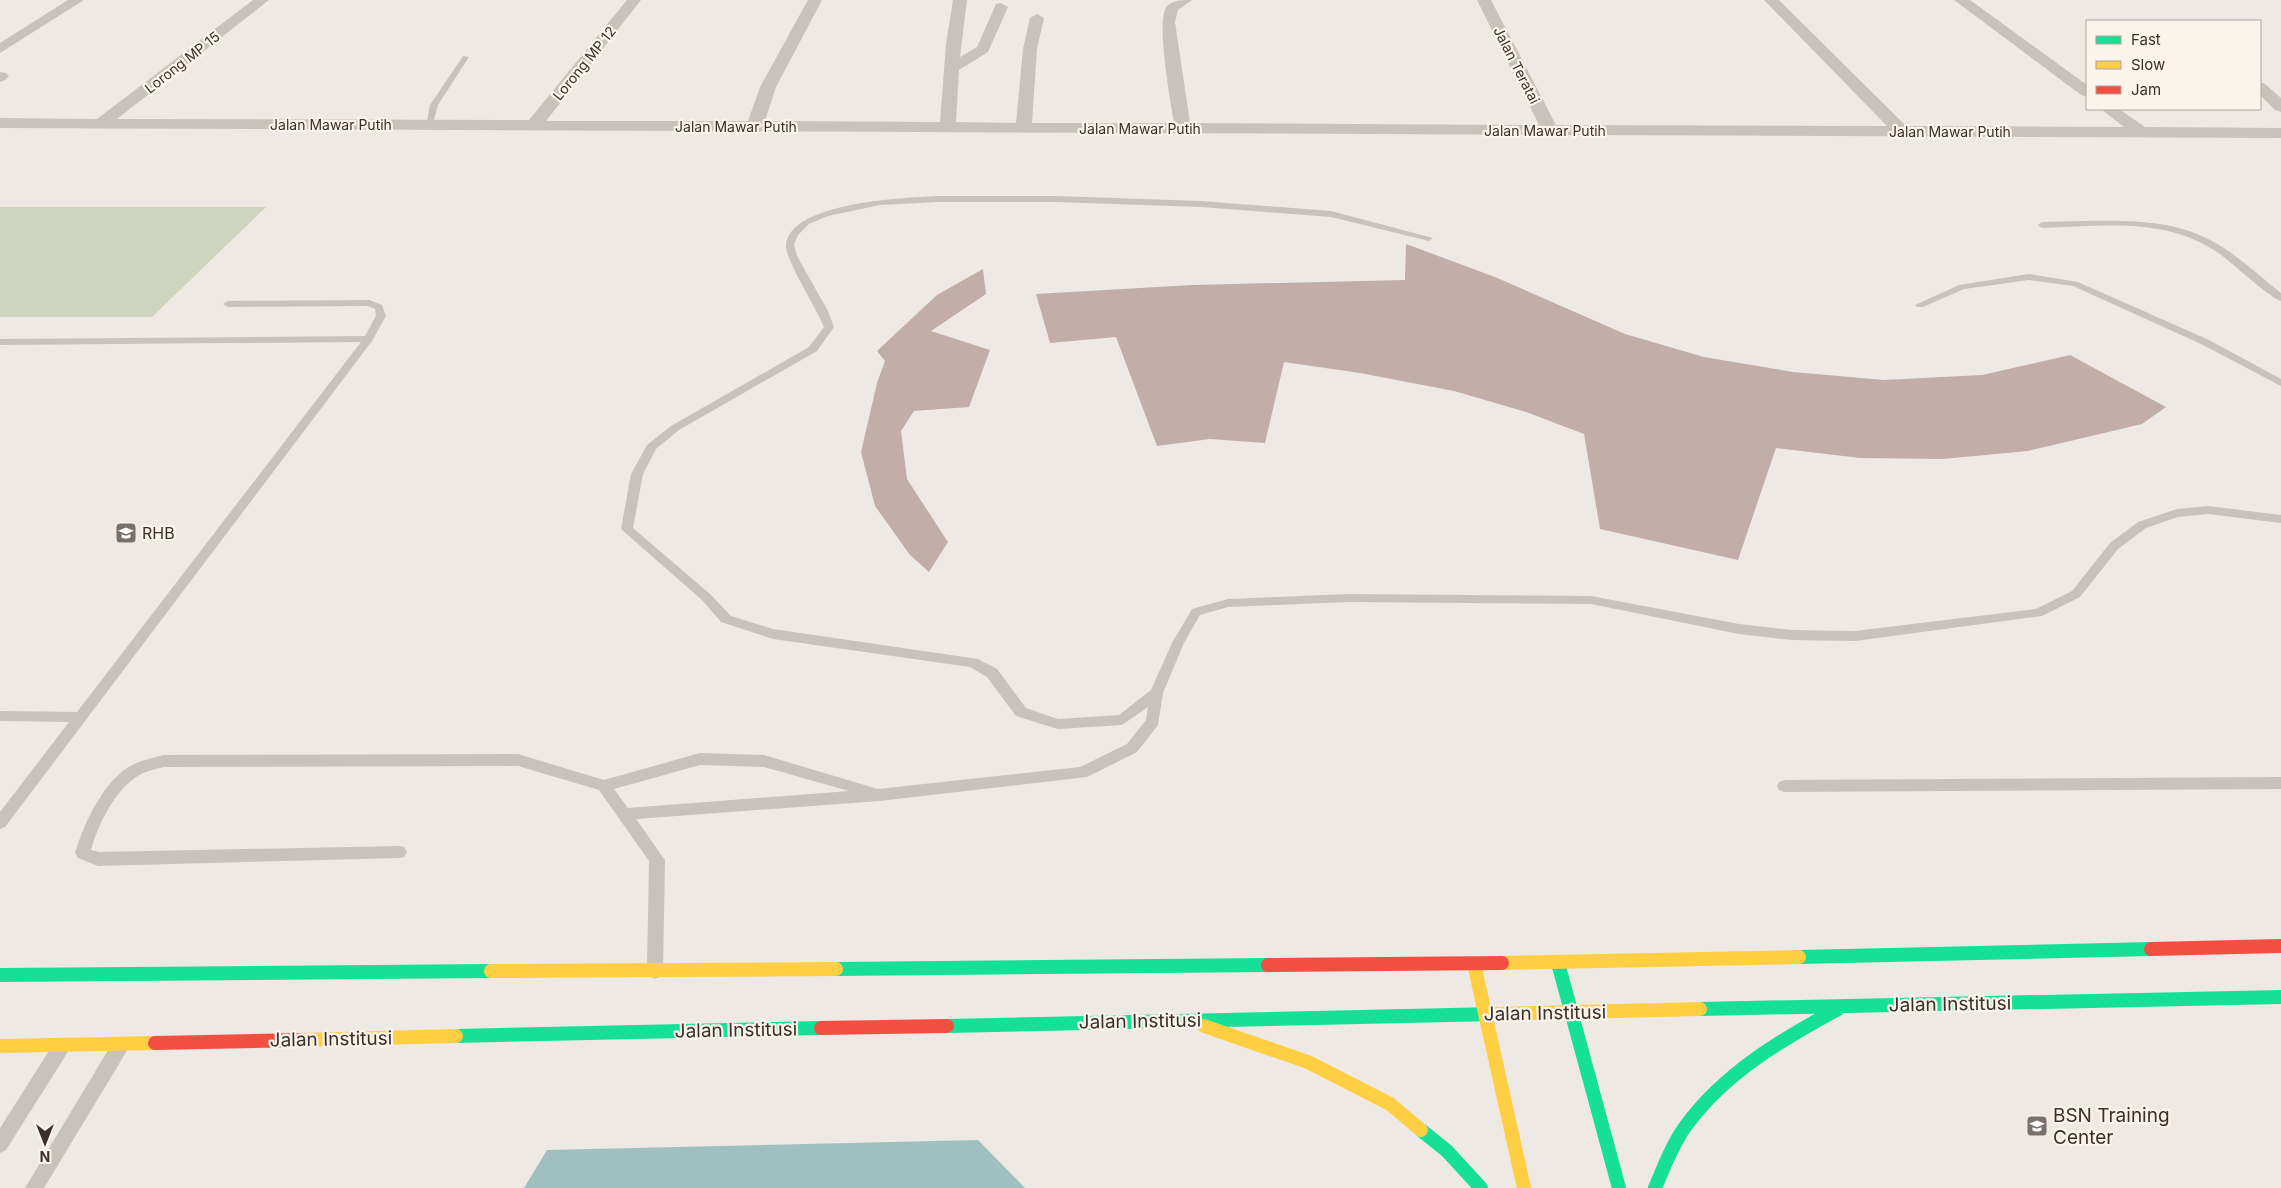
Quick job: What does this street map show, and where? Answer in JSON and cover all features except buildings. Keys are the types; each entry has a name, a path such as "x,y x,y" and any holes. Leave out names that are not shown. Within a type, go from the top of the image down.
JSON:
{"street":[{"path":"0,49 77,0"},
{"name":"Lorong MP 15","path":"102,124 262,0"},
{"name":"Lorong MP 12","path":"534,125 634,0"},
{"path":"755,126 768,87 815,0"},
{"path":"948,127 952,44 960,0"},
{"path":"1183,129 1168,22 1172,8 1185,0"},
{"name":"Jalan Teratai","path":"1484,0 1550,130"},
{"path":"1771,0 1900,130"},
{"path":"1962,0 2086,91"},
{"path":"951,68 984,48 1001,7"},
{"path":"1024,127 1030,49 1037,18"},
{"path":"2261,88 2281,107"},
{"path":"2110,110 2141,132"},
{"name":"Jalan Mawar Putih","path":"0,123 2281,133"},
{"path":"0,976 1558,964 2281,946"},
{"path":"1474,964 1524,1188"},
{"path":"1558,964 1619,1188"},
{"name":"Jalan Institusi","path":"0,1046 2281,997"},
{"path":"1655,1188 1664,1161 1696,1109 1736,1073 1784,1039 1842,1007"},
{"path":"1187,1020 1308,1062 1390,1104 1448,1151 1481,1188"}],"lane":[{"path":"429,124 434,105 466,57"},
{"path":"1156,693 1122,720 1058,724 1021,712 992,673 973,662 773,634 726,619 706,597 627,529 637,474 652,447 675,428 813,349 828,327 823,311 792,256 790,244 794,234 806,222 825,214 880,202 936,199 1056,199 1201,204 1331,214 1428,238"},
{"path":"2042,226 2135,224 2185,232 2210,244 2281,298"},
{"path":"1920,305 1962,286 2029,277 2074,284 2205,342 2281,383"},
{"path":"0,823 368,339 381,316 380,307 369,303 228,304"},
{"path":"0,342 368,339"},
{"path":"624,814 879,794 1082,773 1132,748 1152,721 1156,693 1178,643 1196,612 1228,603 1349,598 1591,600 1738,629 1792,635 1855,636 2038,613 2076,594 2114,546 2142,525 2177,513 2208,510 2281,519"},
{"path":"0,716 81,717"},
{"path":"399,852 98,859 82,853 87,836 118,786 132,773 147,765 164,761 518,760 604,786 700,759 764,761 879,794"},
{"path":"1784,786 2281,783"},
{"path":"604,786 657,860 655,971"},
{"path":"34,1188 122,1043"},
{"path":"0,1144 63,1045"}],"green space":[{"path":"0,207 266,207 152,317 0,317"}],"water":[{"path":"978,1140 1025,1188 524,1188 547,1150"}],"traffic: fast":[{"path":"1799,957 2151,949"},
{"path":"1558,963 1619,1188"},
{"path":"836,969 1268,965"},
{"path":"0,975 491,971"},
{"path":"1700,1009 2281,997"},
{"path":"1655,1188 1680,1134 1717,1090 1754,1059 1838,1009"},
{"path":"947,1026 1495,1014"},
{"path":"456,1036 821,1028"},
{"path":"1421,1130 1447,1151 1481,1188"}],"traffic: slow":[{"path":"1502,963 1799,957"},
{"path":"1474,964 1524,1188"},
{"path":"491,971 836,969"},
{"path":"1495,1014 1700,1009"},
{"path":"1204,1026 1308,1062 1390,1104 1421,1130"},
{"path":"301,1040 456,1036"},
{"path":"0,1046 155,1043"}],"traffic: jam":[{"path":"2151,949 2281,946"},
{"path":"1268,965 1502,963"},
{"path":"821,1028 947,1026"},
{"path":"155,1043 301,1040"}],"place":[{"name":"RHB","path":"126,533"},
{"name":"BSN Training Center","path":"2037,1126"}]}
